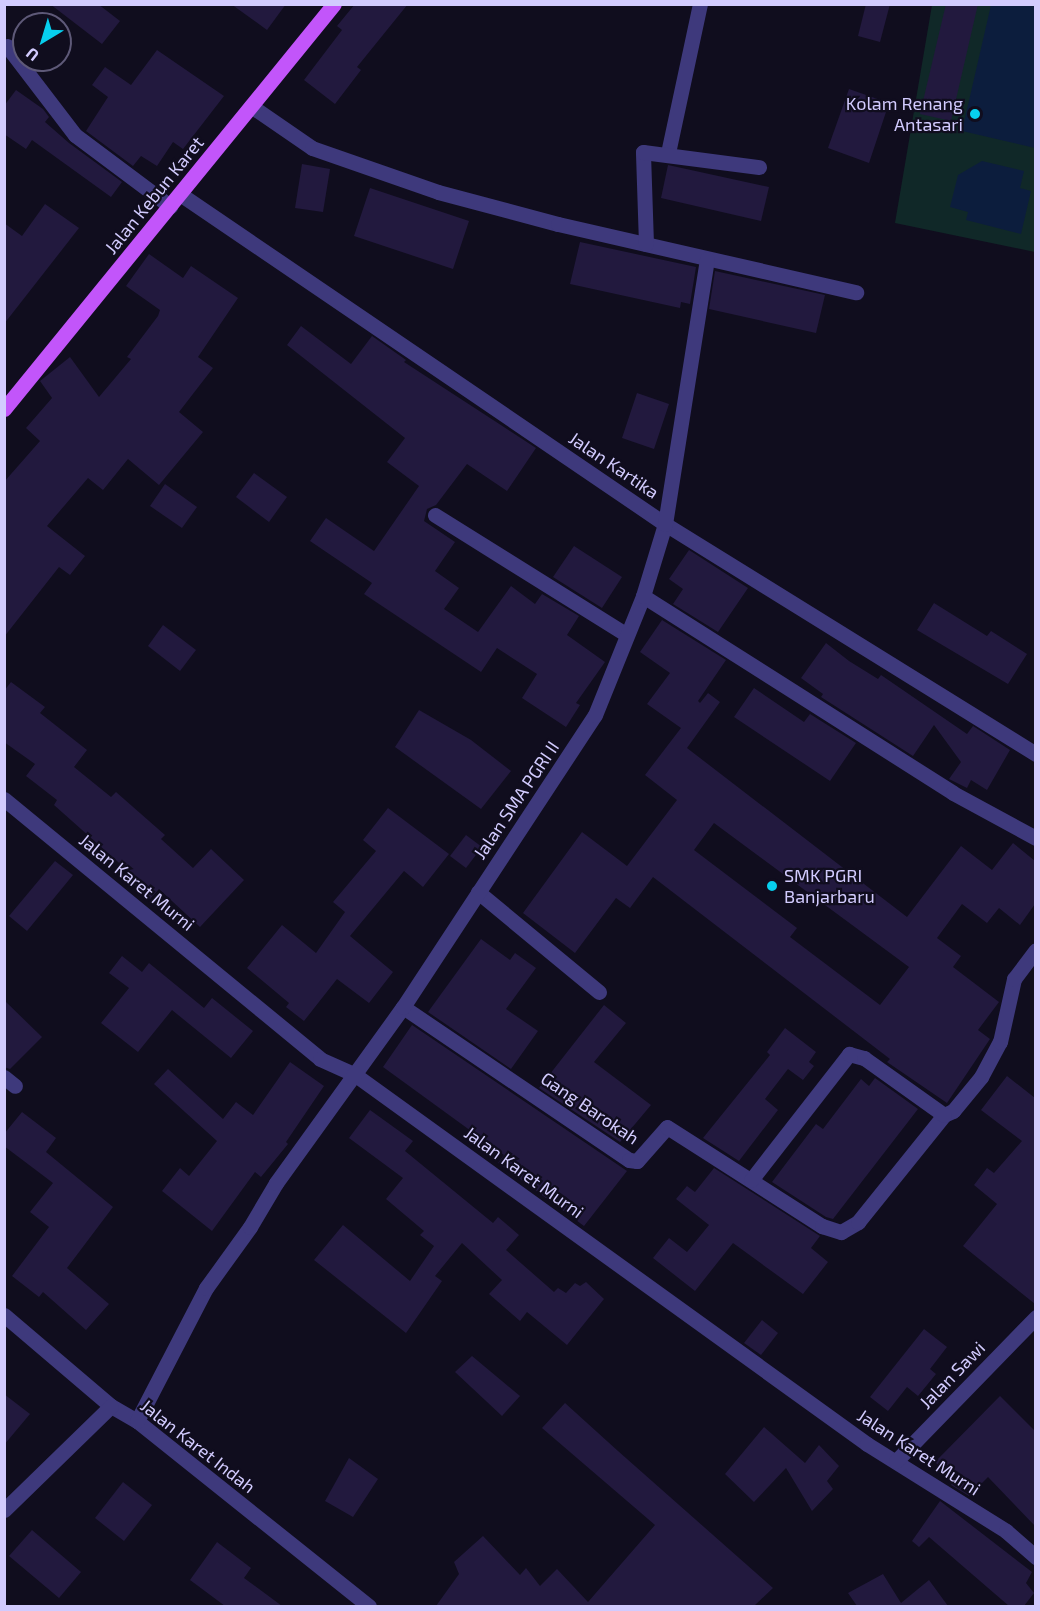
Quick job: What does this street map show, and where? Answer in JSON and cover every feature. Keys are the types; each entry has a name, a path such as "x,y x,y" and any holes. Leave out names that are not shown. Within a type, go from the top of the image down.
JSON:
{"main road":[{"name":"Jalan Kebun Karet","path":"4,410 334,4"}],"street":[{"path":"668,153 700,4"},
{"path":"7,46 75,135 170,206"},
{"path":"251,106 296,138 333,157 498,210 856,292"},
{"path":"646,244 641,156 646,150 759,166"},
{"name":"Jalan Kartika","path":"180,194 665,524 1035,754"},
{"name":"Jalan SMA PGRI II","path":"137,1421 206,1288 403,1007 595,715 644,596 665,524 707,259"},
{"path":"435,515 627,635"},
{"path":"644,596 953,793 1035,838"},
{"name":"Jalan Karet Murni","path":"4,799 320,1059 354,1074 867,1444 1006,1531 1035,1557"},
{"path":"478,892 599,992"},
{"path":"751,1180 849,1054 864,1058 944,1115 953,1112 981,1077 1000,1042 1014,980 1035,950"},
{"name":"Gang Barokah","path":"403,1007 629,1160 637,1161 667,1127 822,1226 841,1232 858,1222 944,1115"},
{"name":"Jalan Karet Indah","path":"4,1315 111,1406 137,1421 369,1606"},
{"name":"Jalan Sawi","path":"896,1461 1035,1317"},
{"path":"4,1510 111,1406"}],"green space":[{"name":"Kolam Renang Antasari","path":"932,5 1035,5 1035,252 895,223"}],"water":[{"path":"991,5 1035,5 1035,148 962,131"},
{"path":"982,161 1024,171 1020,188 1031,191 1021,234 966,220 968,212 950,207 958,175"}],"building":[{"path":"50,4 98,4 120,21 102,44 72,21 72,12 60,12"},
{"path":"231,4 286,4 267,30"},
{"path":"355,4 408,4 357,67 361,70 335,104 304,80 342,30 337,26"},
{"path":"866,4 890,4 880,42 858,36"},
{"path":"946,4 978,4 951,121 920,114"},
{"path":"157,50 224,96 183,149 173,142 157,166 141,156 133,166 86,131 108,97 92,85 105,67 131,85"},
{"path":"849,89 889,103 869,163 828,148"},
{"path":"16,90 43,109 49,117 45,122 69,143 122,182 111,197 32,140 26,149 4,134 4,106"},
{"path":"302,164 330,169 323,212 295,208"},
{"path":"668,165 769,187 761,221 661,198"},
{"path":"370,188 469,221 453,269 354,236"},
{"path":"45,204 79,228 4,324 4,223 22,236"},
{"path":"580,242 696,267 690,304 681,302 680,308 570,284"},
{"path":"149,254 183,278 191,266 238,298 198,357 213,368 179,412 203,432 159,485 128,459 103,490 88,478 47,526 85,556 70,575 59,567 4,637 4,482 40,441 26,428 52,398 40,381 70,357 99,397 131,359 127,357 158,316 160,310 126,286"},
{"path":"715,271 825,295 816,333 709,309"},
{"path":"301,326 351,364 372,336 406,360 404,362 536,448 507,491 467,464 436,505 427,509 424,521 455,542 435,571 459,588 444,609 478,632 511,586 535,604 542,594 579,616 567,635 605,662 576,703 580,705 566,727 522,698 537,674 497,648 481,672 364,594 372,583 310,541 326,518 374,551 419,486 387,462 405,438 287,345"},
{"path":"637,393 669,404 654,449 622,438"},
{"path":"254,473 287,497 269,522 236,497"},
{"path":"165,484 197,507 182,528 150,506"},
{"path":"574,546 622,577 602,608 553,577"},
{"path":"689,550 748,588 718,632 673,604 683,589 669,579"},
{"path":"934,603 987,636 991,631 1027,654 1008,684 917,630"},
{"path":"662,620 726,660 698,701 700,703 708,693 720,702 687,748 907,917 961,846 992,870 1013,843 1035,861 1035,904 1020,925 999,908 987,923 962,904 937,938 961,956 953,967 999,1002 978,1030 990,1039 947,1103 887,1062 890,1059 653,877 630,908 616,898 575,953 523,913 582,832 627,866 677,800 645,775 681,728 647,704 670,673 640,652","holes":["714,823 909,967 880,1005 790,937 797,928 694,850"]},
{"path":"163,625 196,650 180,671 148,646"},
{"path":"826,643 878,679 881,675 967,734 973,726 1010,750 987,790 971,780 967,788 949,779 961,762 934,725 913,756 821,697 823,694 801,678"},
{"path":"11,682 45,707 40,713 87,750 74,767 111,797 116,792 165,835 161,839 193,868 211,849 244,880 200,927 159,889 150,899 132,883 136,878 54,805 57,800 26,776 35,764 4,742 4,691"},
{"path":"754,688 804,722 810,714 856,743 830,781 734,717"},
{"path":"419,710 471,740 511,771 481,809 395,747"},
{"path":"388,808 449,854 423,887 404,871 350,936 393,972 369,1003 337,979 304,1021 286,1007 289,1003 247,968 282,925 316,953 345,912 333,902 376,851 363,840"},
{"path":"466,835 482,847 466,868 450,856"},
{"path":"55,861 73,875 27,931 9,916"},
{"path":"481,939 510,960 515,953 536,968 506,1009 538,1031 511,1069 428,1012"},
{"path":"122,956 142,972 149,963 204,1008 212,998 253,1031 231,1058 172,1010 138,1052 101,1023 129,988 109,973"},
{"path":"4,1000 42,1037 10,1069 4,1067"},
{"path":"604,1005 626,1023 594,1062 651,1105 620,1142 539,1088"},
{"path":"412,1025 627,1171 584,1226 498,1163 504,1155 383,1067"},
{"path":"785,1028 816,1052 809,1062 814,1066 803,1080 788,1069 765,1099 778,1110 739,1161 703,1138 770,1055 767,1052"},
{"path":"290,1062 324,1086 286,1142 288,1144 261,1177 255,1172 212,1231 162,1191 180,1168 189,1176 217,1141 154,1084 168,1069 223,1119 236,1102 253,1115"},
{"path":"1007,1076 1035,1098 1035,1304 963,1246 997,1204 974,1185 987,1168 994,1173 1022,1141 981,1110"},
{"path":"875,1078 918,1109 833,1219 826,1217 772,1182 816,1124 823,1129 861,1079 869,1086"},
{"path":"370,1110 413,1141 405,1151 493,1223 498,1217 519,1235 506,1250 554,1292 558,1288 566,1293 575,1283 580,1286 586,1282 604,1299 567,1345 527,1312 520,1321 489,1294 502,1280 462,1243 435,1276 442,1281 406,1333 314,1260 343,1225 410,1281 434,1246 420,1235 424,1231 386,1199 403,1178 349,1138"},
{"path":"22,1112 56,1138 46,1152 113,1207 67,1268 109,1304 86,1330 43,1292 39,1297 12,1276 49,1227 30,1212 53,1183 4,1146 4,1134"},
{"path":"714,1168 820,1236 811,1248 828,1262 803,1294 733,1243 695,1291 653,1258 669,1238 687,1252 709,1225 676,1199 687,1186 695,1192"},
{"path":"762,1320 778,1333 761,1355 744,1343"},
{"path":"924,1329 947,1347 930,1369 936,1374 918,1396 907,1387 888,1411 870,1397"},
{"path":"472,1356 520,1396 502,1416 455,1372"},
{"path":"4,1394 30,1414 4,1445"},
{"path":"1000,1396 1035,1431 1035,1526 988,1477 969,1496 951,1485 954,1480 935,1462"},
{"path":"565,1403 773,1588 754,1606 436,1606 459,1574 454,1562 483,1536 520,1575 526,1568 540,1586 557,1569 588,1602 655,1525 542,1428"},
{"path":"764,1427 805,1463 819,1445 839,1466 827,1481 833,1489 812,1511 786,1468 754,1502 725,1474"},
{"path":"349,1458 378,1479 353,1517 325,1501"},
{"path":"123,1482 152,1505 124,1541 95,1518"},
{"path":"940,1501 1032,1572 1026,1583 1034,1593 1024,1606 1009,1606 929,1537 919,1547 912,1541"},
{"path":"32,1530 81,1572 59,1598 9,1556"},
{"path":"217,1542 251,1568 244,1578 282,1606 225,1606 190,1580"},
{"path":"883,1574 901,1603 929,1580 948,1606 857,1606 848,1593"}],"place":[{"name":"Kolam Renang Antasari","path":"975,114"},
{"name":"SMK PGRI Banjarbaru","path":"772,886"}]}
